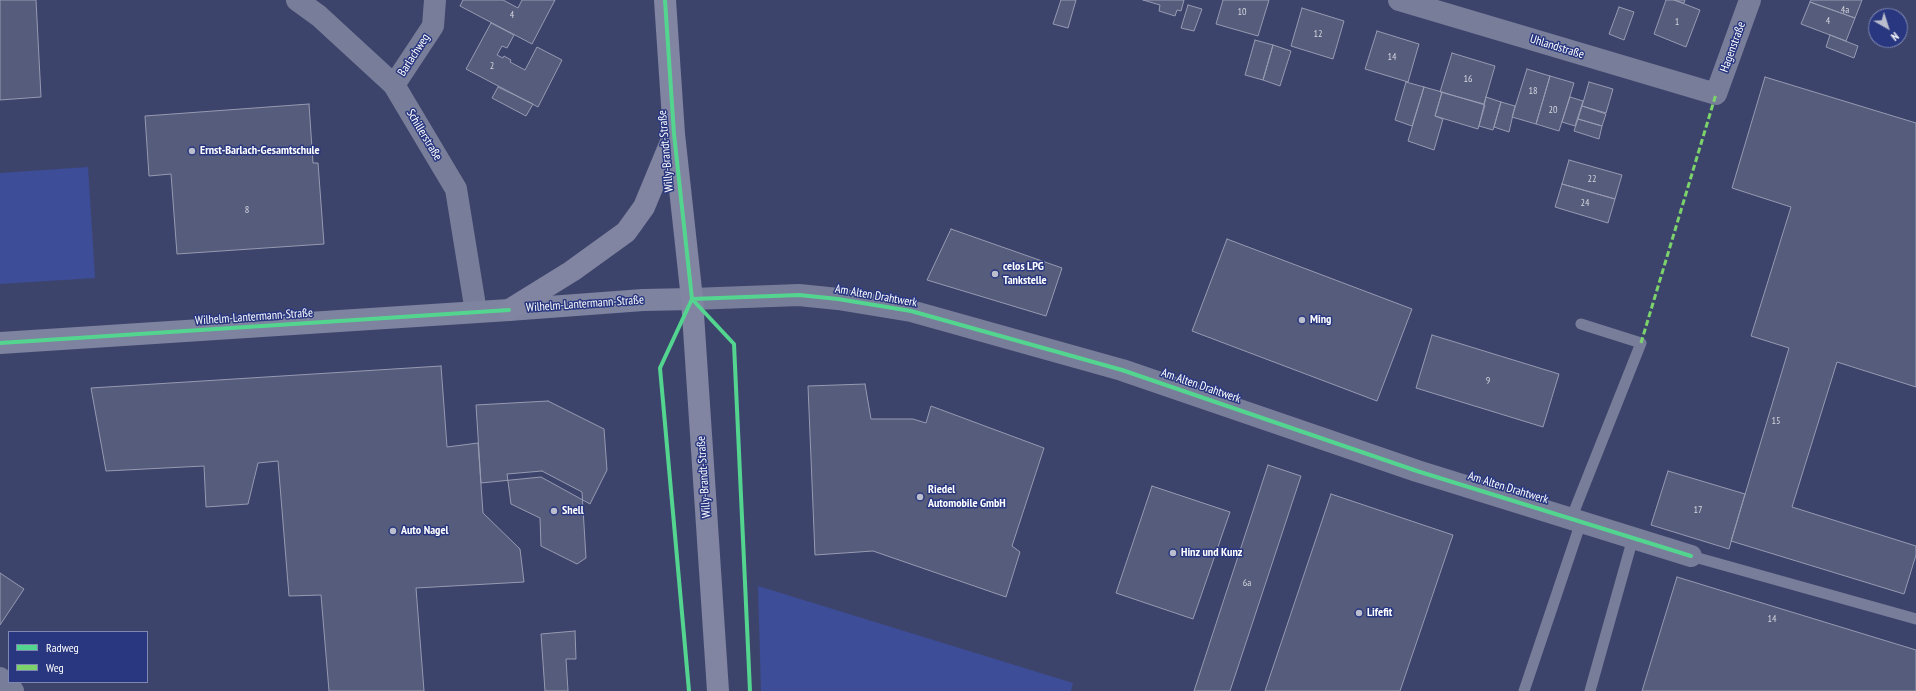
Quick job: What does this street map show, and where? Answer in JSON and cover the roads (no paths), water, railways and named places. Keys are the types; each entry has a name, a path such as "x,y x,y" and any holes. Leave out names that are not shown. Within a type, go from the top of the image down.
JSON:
{"main road":[{"name":"Willy-Brandt-Straße","path":"665,0 674,134 692,300 718,691"},
{"path":"509,310 572,271 626,232 644,208 674,134"},
{"name":"Wilhelm-Lantermann-Straße","path":"0,343 643,300 692,300"}],"street":[{"name":"Schillerstraße","path":"297,0 319,16 394,85 456,189 476,312"},
{"name":"Barlachweg","path":"394,85 433,26 435,0"},
{"name":"Uhlandstraße","path":"1399,0 1716,94"},
{"name":"Hagenstraße","path":"1716,94 1750,0"},
{"name":"Am Alten Drahtwerk","path":"692,300 799,295 838,299 911,311 1122,370 1418,471 1691,556"},
{"path":"0,678 8,684 13,691"}],"lane":[{"path":"1524,691 1576,520 1641,343 1581,324"},
{"path":"1590,691 1633,538"},
{"path":"1691,556 1916,619"}],"place":[{"name":"Ernst-Barlach-Gesamtschule","path":"192,151"},
{"name":"celos LPG Tankstelle","path":"995,274"},
{"name":"Ming","path":"1302,320"},
{"name":"Riedel Automobile GmbH","path":"920,497"},
{"name":"Shell","path":"554,511"},
{"name":"Auto Nagel","path":"393,531"},
{"name":"Hinz und Kunz","path":"1173,553"},
{"name":"Lifefit","path":"1359,613"}]}
